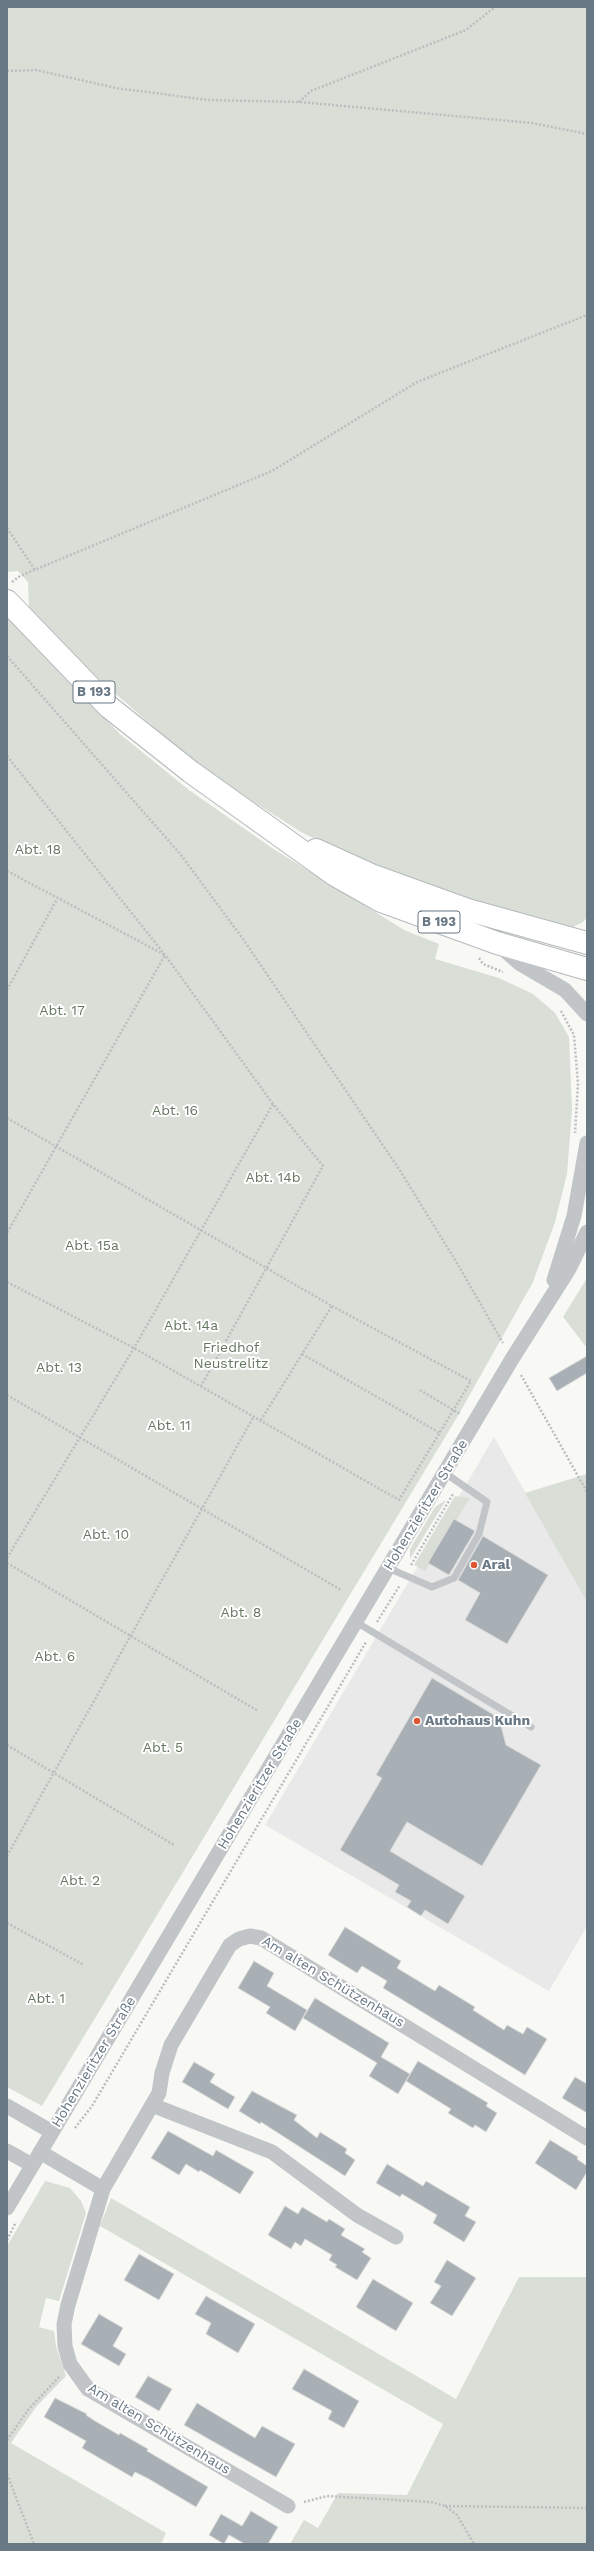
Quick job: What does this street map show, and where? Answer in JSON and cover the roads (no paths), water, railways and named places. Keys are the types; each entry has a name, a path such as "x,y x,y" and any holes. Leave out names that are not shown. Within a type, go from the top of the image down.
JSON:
{"main road":[{"name":"B 193","path":"7,601 109,707 191,772 335,875 381,901 497,943 587,969"},
{"name":"B 193","path":"275,831 371,875 468,910 587,943"}],"street":[{"path":"497,943 519,963 565,990 587,1014"},
{"name":"Hohenzieritzer Straße","path":"512,1359 557,1274 574,1216 581,1141"},
{"name":"Hohenzieritzer Straße","path":"7,2208 512,1359 568,1269 587,1232"},
{"name":"Am alten Schützenhaus","path":"288,2506 88,2389 70,2364 65,2346 64,2324 68,2305 103,2189 159,2093 162,2073 171,2045 230,1945 239,1938 250,1936 261,1938 587,2138"},
{"path":"152,2105 272,2152 357,2215 396,2237"},
{"path":"7,2106 52,2132"},
{"path":"7,2151 32,2165"},
{"path":"40,2152 103,2189"}],"lane":[{"path":"388,1568 432,1587 454,1578 475,1540 487,1502 445,1473"},
{"path":"356,1622 531,1727"}],"place":[{"name":"Aral","path":"474,1565"},
{"name":"Autohaus Kuhn","path":"417,1721"}],"park label":[{"name":"Abt. 18","path":"38,850"},
{"name":"Abt. 17","path":"62,1011"},
{"name":"Abt. 16","path":"175,1111"},
{"name":"Abt. 14b","path":"273,1178"},
{"name":"Abt. 15a","path":"92,1246"},
{"name":"Abt. 14a","path":"191,1326"},
{"name":"Friedhof Neustrelitz","path":"231,1356"},
{"name":"Abt. 13","path":"59,1368"},
{"name":"Abt. 11","path":"169,1426"},
{"name":"Abt. 10","path":"106,1535"},
{"name":"Abt. 8","path":"241,1613"},
{"name":"Abt. 6","path":"55,1657"},
{"name":"Abt. 5","path":"163,1748"},
{"name":"Abt. 2","path":"80,1881"},
{"name":"Abt. 1","path":"46,1999"}]}
